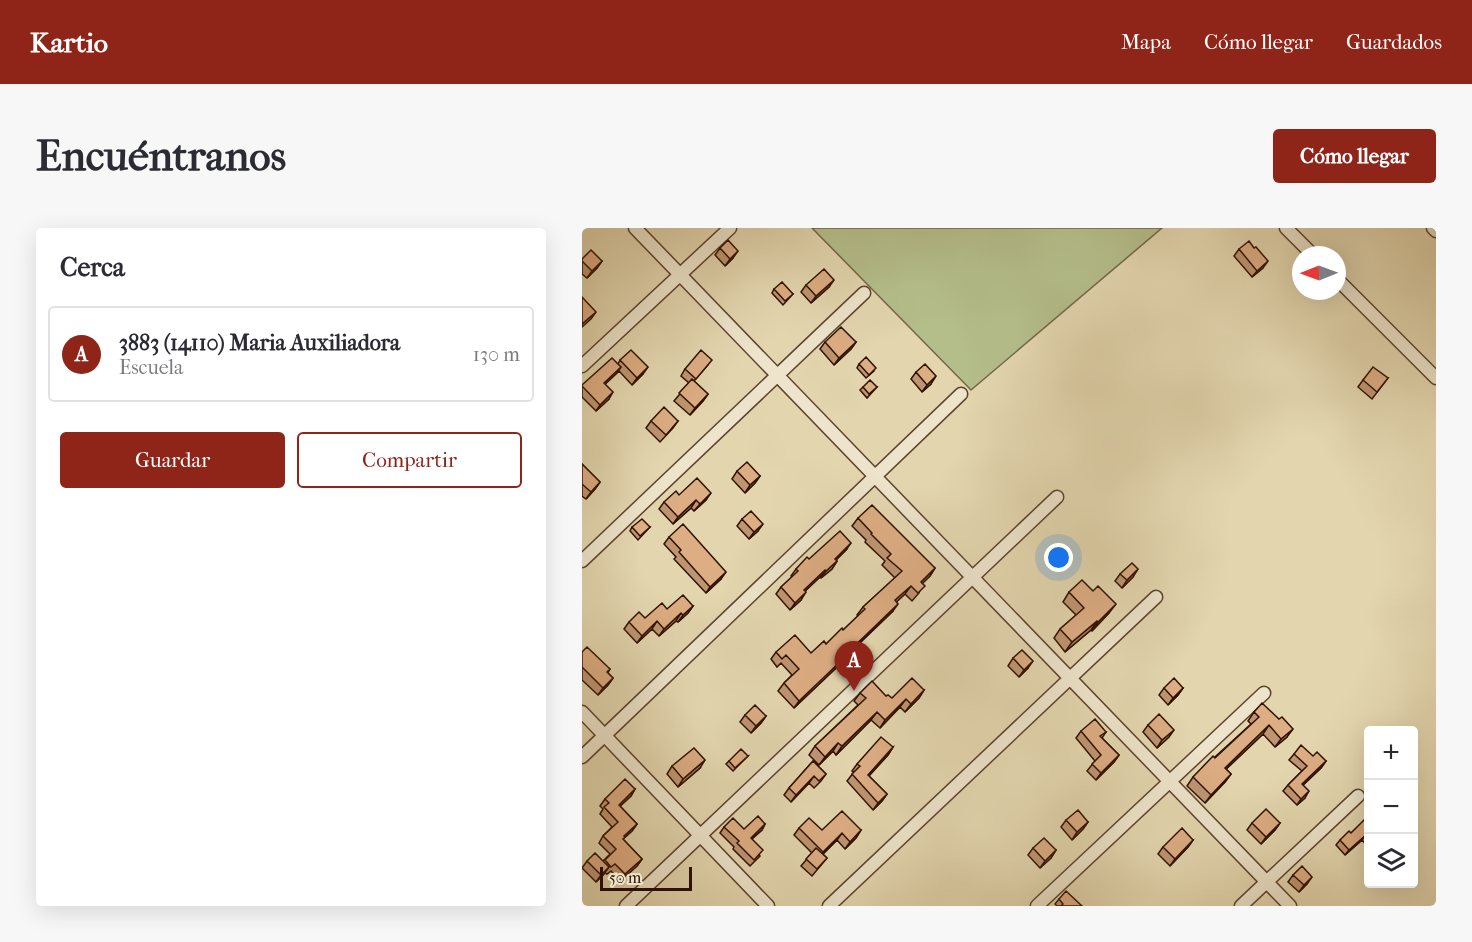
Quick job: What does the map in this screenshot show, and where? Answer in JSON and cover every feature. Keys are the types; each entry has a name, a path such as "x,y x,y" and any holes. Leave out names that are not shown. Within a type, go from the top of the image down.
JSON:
{"street":[{"path":"635,228 1290,906"},
{"path":"582,366 730,228"},
{"path":"1286,228 1304,246"},
{"path":"1346,288 1436,378"},
{"path":"582,561 864,292"},
{"path":"582,757 961,394"},
{"path":"626,906 1057,497"},
{"path":"829,906 1156,597"},
{"path":"1037,906 1264,693"},
{"path":"582,712 768,906"},
{"path":"1241,906 1358,796"}],"green space":[{"path":"812,228 1162,228 971,390"}],"building":[{"path":"728,240 738,251 730,259 720,248"},
{"path":"1249,241 1268,261 1257,271 1239,249"},
{"path":"591,250 602,261 592,271 582,261"},
{"path":"824,269 834,280 816,296 806,285"},
{"path":"782,282 793,294 785,301 774,289"},
{"path":"582,297 596,312 582,324"},
{"path":"841,327 856,342 839,358 825,342"},
{"path":"631,350 648,367 637,378 620,360"},
{"path":"701,350 712,360 696,379 685,369"},
{"path":"866,357 876,368 869,375 859,364"},
{"path":"612,358 621,367 604,383 613,392 600,405 582,385"},
{"path":"925,364 936,376 927,385 916,372"},
{"path":"1373,367 1388,378 1377,392 1363,380"},
{"path":"692,379 708,394 695,408 679,393"},
{"path":"870,380 877,387 869,394 863,387"},
{"path":"664,407 678,421 666,435 651,421"},
{"path":"747,462 760,476 750,485 737,471"},
{"path":"582,464 600,482 591,492 582,484"},
{"path":"697,478 711,493 700,504 696,500 678,517 664,502 676,491 679,495"},
{"path":"872,505 935,568 921,582 925,586 918,593 911,586 895,600 898,604 799,701 784,683 799,669 786,655 782,659 776,652 795,635 811,653 824,641 826,644 902,571 887,558 891,554 858,518"},
{"path":"751,511 763,524 754,532 742,519"},
{"path":"642,519 650,527 640,536 632,527"},
{"path":"683,524 726,572 710,587 669,537"},
{"path":"840,531 851,543 835,559 837,561 804,590 806,592 795,603 781,587 798,571 796,569 807,557 809,559"},
{"path":"1132,563 1138,569 1127,580 1120,574"},
{"path":"1082,580 1093,591 1098,586 1116,604 1098,622 1072,642 1060,629 1084,608 1069,592"},
{"path":"683,595 693,606 683,615 681,613 664,629 657,621 642,636 629,622 639,612 645,618 662,603 667,609"},
{"path":"587,647 610,669 607,672 613,678 603,688 582,667 582,652"},
{"path":"1022,650 1033,661 1024,670 1013,658"},
{"path":"912,678 924,690 911,704 906,699 885,720 877,712 842,746 838,743 825,757 815,746 866,698 860,693 872,681 886,696 892,698"},
{"path":"1174,678 1183,688 1173,698 1164,688"},
{"path":"1262,703 1279,719 1282,717 1293,729 1281,739 1269,725 1225,768 1231,774 1211,795 1193,777 1213,756 1215,758 1259,717 1254,712"},
{"path":"755,705 766,716 756,726 745,715"},
{"path":"1159,714 1174,730 1162,740 1148,725"},
{"path":"1095,719 1106,732 1100,736 1119,755 1101,773 1092,764 1101,755 1081,731"},
{"path":"881,737 893,747 868,775 887,794 878,803 852,774 860,766 857,764"},
{"path":"1301,745 1313,756 1317,752 1326,761 1302,784 1309,791 1301,799 1288,785 1307,766 1294,754"},
{"path":"694,748 705,760 683,779 672,766"},
{"path":"741,749 748,756 735,768 729,761"},
{"path":"813,761 826,774 819,781 814,776 796,795 789,788"},
{"path":"625,779 635,789 619,805 637,824 623,839 642,859 625,874 615,864 611,867 605,860 616,849 603,836 618,822 604,807 609,803 605,799"},
{"path":"1266,809 1280,823 1266,837 1252,823"},
{"path":"1078,810 1088,822 1077,832 1066,820"},
{"path":"842,811 861,830 850,842 842,833 823,852 799,828 809,818 822,830"},
{"path":"758,816 765,824 751,838 763,850 754,860 724,827 733,818 744,829"},
{"path":"1364,820 1364,837 1349,850 1340,840 1349,831 1351,833"},
{"path":"1182,828 1193,840 1175,859 1163,847"},
{"path":"1044,838 1056,850 1045,861 1033,848"},
{"path":"816,848 827,858 817,869 806,859"},
{"path":"595,853 609,867 601,875 587,861"},
{"path":"1302,866 1312,877 1304,885 1293,875"},
{"path":"1066,891 1082,906 1061,906 1063,904 1059,899"}],"place":[{"name":"3883 (14110) Maria Auxiliadora","path":"854,691"}]}
